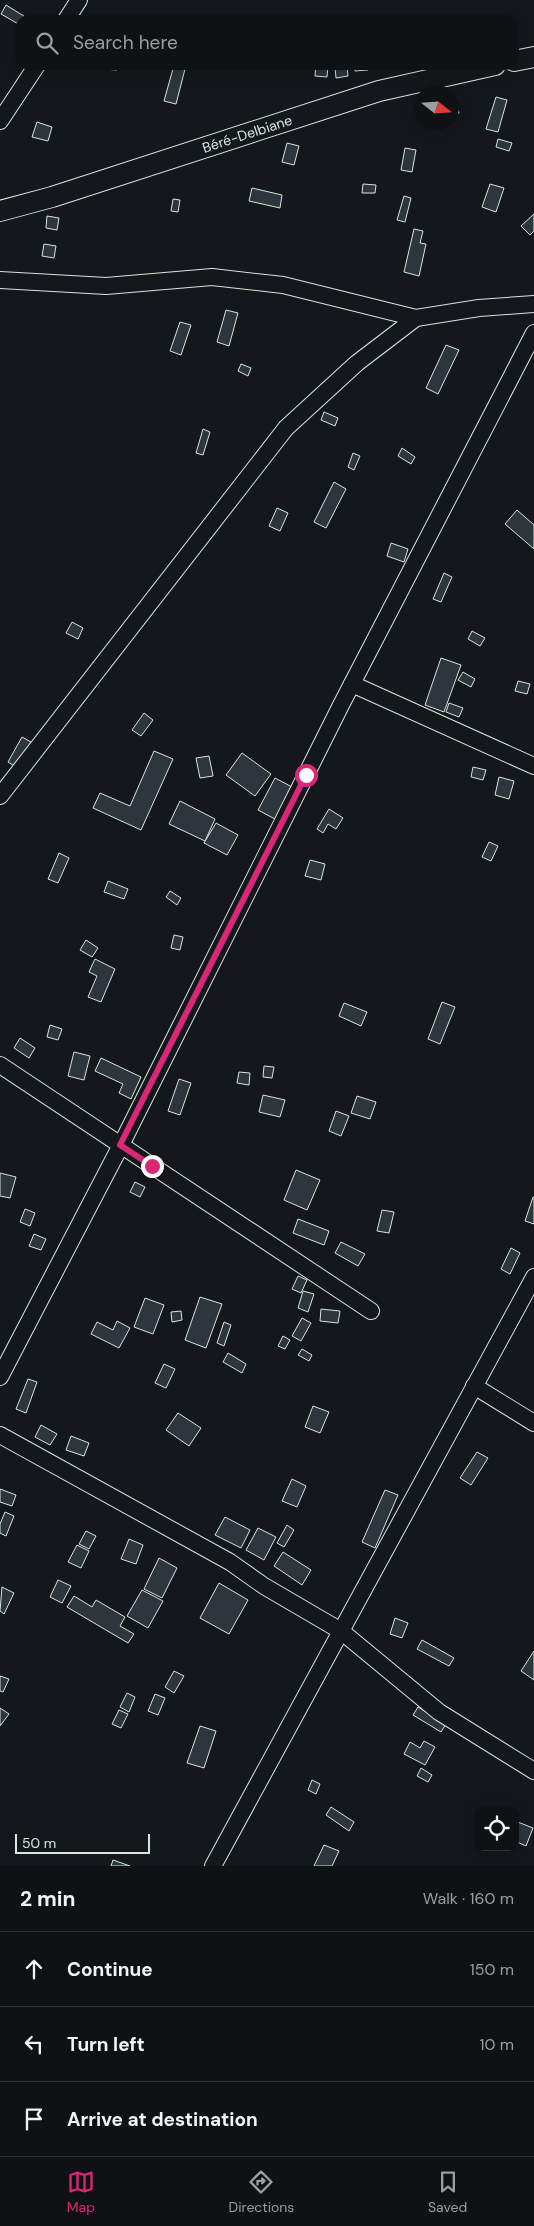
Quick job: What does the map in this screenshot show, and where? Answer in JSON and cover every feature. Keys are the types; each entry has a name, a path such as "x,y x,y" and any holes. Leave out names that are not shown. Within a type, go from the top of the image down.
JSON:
{"street":[{"path":"69,15 79,0"},
{"path":"519,60 534,56"},
{"path":"0,120 33,70"},
{"name":"Béré-Delbiane","path":"0,211 52,196 379,90 472,70"},
{"path":"0,280 106,286 212,276 283,285 416,318 479,308 534,304"},
{"path":"0,796 286,428 357,363 416,318"},
{"path":"0,1378 120,1145 352,684 534,333"},
{"path":"352,684 534,766"},
{"path":"0,1065 371,1311"},
{"path":"213,1866 534,1277"},
{"path":"474,1386 534,1423"},
{"path":"0,1435 230,1562 264,1586 341,1631 439,1712 534,1771"}],"building":[{"path":"6,5 22,15 15,15 15,22 1,14"},
{"path":"173,70 185,70 176,104 164,101"},
{"path":"316,70 328,70 327,77 315,76"},
{"path":"335,70 347,70 348,76 336,78"},
{"path":"496,97 507,100 498,132 486,129"},
{"path":"37,122 52,127 48,141 32,137"},
{"path":"498,139 512,143 509,151 496,147"},
{"path":"287,143 299,146 294,165 282,162"},
{"path":"405,148 416,150 412,172 401,170"},
{"path":"363,184 376,185 375,193 362,193"},
{"path":"490,184 504,188 496,212 482,207"},
{"path":"252,188 282,195 280,208 249,201"},
{"path":"404,196 411,198 405,222 397,220"},
{"path":"173,199 180,200 178,212 171,211"},
{"path":"534,214 534,231 530,235 521,226"},
{"path":"47,216 59,218 57,230 46,228"},
{"path":"414,229 423,231 420,243 426,244 419,276 404,272"},
{"path":"44,244 56,246 54,258 42,256"},
{"path":"226,310 238,313 229,346 217,342"},
{"path":"180,322 191,325 181,355 170,351"},
{"path":"446,345 459,350 438,394 426,388"},
{"path":"241,364 251,368 248,376 238,371"},
{"path":"324,412 338,418 335,426 321,420"},
{"path":"203,429 210,432 203,455 196,453"},
{"path":"402,448 415,457 411,464 398,456"},
{"path":"353,453 360,456 354,470 348,467"},
{"path":"334,482 346,489 326,528 314,522"},
{"path":"277,508 288,513 280,531 269,526"},
{"path":"517,510 534,525 534,549 505,524"},
{"path":"391,543 408,549 404,562 387,556"},
{"path":"444,573 452,577 441,602 433,599"},
{"path":"72,622 83,628 78,639 66,633"},
{"path":"472,631 485,638 480,646 468,639"},
{"path":"441,658 461,665 444,712 425,705"},
{"path":"463,672 475,679 471,687 458,680"},
{"path":"518,681 530,684 527,694 515,691"},
{"path":"449,703 463,708 459,717 446,712"},
{"path":"144,713 153,720 141,736 132,730"},
{"path":"22,737 31,742 16,767 8,762"},
{"path":"154,751 173,759 141,830 93,808 100,793 130,806"},
{"path":"242,753 271,774 255,796 226,775"},
{"path":"209,756 213,776 200,778 196,758"},
{"path":"473,767 486,770 483,780 471,777"},
{"path":"499,777 514,781 509,799 495,795"},
{"path":"275,778 292,787 275,819 258,810"},
{"path":"180,801 215,819 205,841 169,824"},
{"path":"329,809 343,818 336,829 328,824 323,833 317,829"},
{"path":"216,823 238,835 227,855 204,843"},
{"path":"489,842 498,846 491,861 482,857"},
{"path":"59,853 69,858 58,883 48,879"},
{"path":"310,860 325,864 321,880 305,876"},
{"path":"108,881 128,889 124,899 104,892"},
{"path":"170,891 181,898 177,905 166,897"},
{"path":"174,935 183,937 180,950 171,948"},
{"path":"86,940 98,948 92,957 80,950"},
{"path":"95,959 115,969 101,1002 88,997 97,976 89,972"},
{"path":"442,1002 455,1007 440,1044 428,1039"},
{"path":"344,1003 367,1012 361,1026 339,1016"},
{"path":"50,1025 62,1029 58,1040 47,1037"},
{"path":"20,1038 35,1048 29,1058 14,1048"},
{"path":"74,1052 90,1056 84,1080 68,1076"},
{"path":"101,1058 141,1077 131,1099 119,1093 123,1084 95,1071"},
{"path":"264,1066 274,1067 272,1078 263,1077"},
{"path":"239,1072 250,1073 249,1085 237,1083"},
{"path":"179,1079 191,1083 180,1115 168,1111"},
{"path":"263,1095 285,1100 280,1117 259,1112"},
{"path":"357,1096 376,1102 370,1119 351,1113"},
{"path":"336,1111 349,1116 341,1136 329,1131"},
{"path":"296,1170 320,1180 307,1210 284,1200"},
{"path":"0,1173 16,1177 10,1198 0,1196"},
{"path":"135,1182 145,1187 140,1197 130,1192"},
{"path":"534,1197 534,1224 525,1221"},
{"path":"25,1209 35,1213 30,1226 20,1222"},
{"path":"382,1210 394,1212 389,1233 377,1231"},
{"path":"298,1219 329,1231 324,1245 293,1233"},
{"path":"34,1234 46,1239 41,1250 29,1246"},
{"path":"341,1242 365,1254 358,1266 335,1253"},
{"path":"511,1248 520,1253 510,1274 501,1269"},
{"path":"298,1276 307,1280 301,1293 292,1289"},
{"path":"303,1291 314,1294 308,1312 298,1308"},
{"path":"200,1297 222,1304 206,1348 185,1340"},
{"path":"145,1298 164,1305 153,1334 134,1327"},
{"path":"321,1309 340,1311 338,1323 320,1321"},
{"path":"181,1311 182,1320 172,1322 171,1312"},
{"path":"302,1318 311,1323 301,1341 292,1336"},
{"path":"117,1321 130,1328 119,1348 91,1334 97,1322 113,1330"},
{"path":"224,1322 231,1325 224,1346 217,1343"},
{"path":"283,1336 290,1340 285,1349 278,1346"},
{"path":"302,1349 312,1355 309,1361 298,1355"},
{"path":"228,1353 246,1364 242,1373 223,1362"},
{"path":"164,1364 175,1369 166,1388 155,1383"},
{"path":"28,1379 37,1382 26,1413 16,1409"},
{"path":"313,1406 329,1412 320,1433 305,1427"},
{"path":"178,1413 201,1428 189,1446 166,1430"},
{"path":"41,1425 57,1434 50,1445 35,1437"},
{"path":"71,1436 89,1443 84,1456 66,1450"},
{"path":"477,1452 488,1458 471,1485 460,1478"},
{"path":"292,1479 306,1486 297,1507 282,1501"},
{"path":"0,1489 16,1495 12,1506 0,1502"},
{"path":"385,1490 398,1495 375,1548 362,1542"},
{"path":"5,1512 14,1516 6,1536 0,1533 0,1524"},
{"path":"225,1517 250,1530 241,1548 215,1535"},
{"path":"287,1525 294,1530 284,1547 277,1543"},
{"path":"258,1528 276,1537 264,1560 246,1550"},
{"path":"86,1531 96,1536 89,1549 79,1544"},
{"path":"129,1539 143,1545 136,1564 121,1559"},
{"path":"77,1545 89,1551 81,1568 68,1562"},
{"path":"283,1552 311,1570 302,1585 274,1566"},
{"path":"159,1558 177,1568 162,1598 144,1589"},
{"path":"58,1580 71,1586 62,1603 50,1597"},
{"path":"219,1583 248,1600 229,1634 200,1618"},
{"path":"2,1587 14,1593 4,1614 0,1611"},
{"path":"142,1590 163,1601 148,1628 127,1616"},
{"path":"74,1596 92,1607 96,1600 125,1617 120,1626 134,1634 128,1643 67,1607"},
{"path":"395,1618 408,1623 402,1638 390,1634"},
{"path":"422,1640 454,1658 449,1666 417,1649"},
{"path":"534,1651 534,1680 521,1671"},
{"path":"174,1671 184,1676 174,1693 165,1687"},
{"path":"0,1676 9,1679 3,1692 0,1691"},
{"path":"127,1693 135,1697 129,1712 120,1707"},
{"path":"155,1694 165,1698 158,1715 148,1711"},
{"path":"418,1707 446,1724 441,1732 413,1715"},
{"path":"0,1708 9,1714 0,1726"},
{"path":"119,1710 128,1714 121,1728 112,1724"},
{"path":"200,1726 216,1731 204,1768 187,1763"},
{"path":"424,1741 435,1747 425,1765 404,1754 410,1742 420,1748"},
{"path":"421,1768 432,1775 428,1782 417,1776"},
{"path":"312,1780 320,1784 316,1794 308,1790"},
{"path":"331,1807 354,1822 349,1831 326,1815"},
{"path":"519,1823 533,1828 526,1846 519,1843"},
{"path":"324,1845 339,1851 332,1866 314,1866"},
{"path":"113,1860 130,1866 111,1866"}],"route":[{"path":"152,1166 120,1145 306,775"}]}
